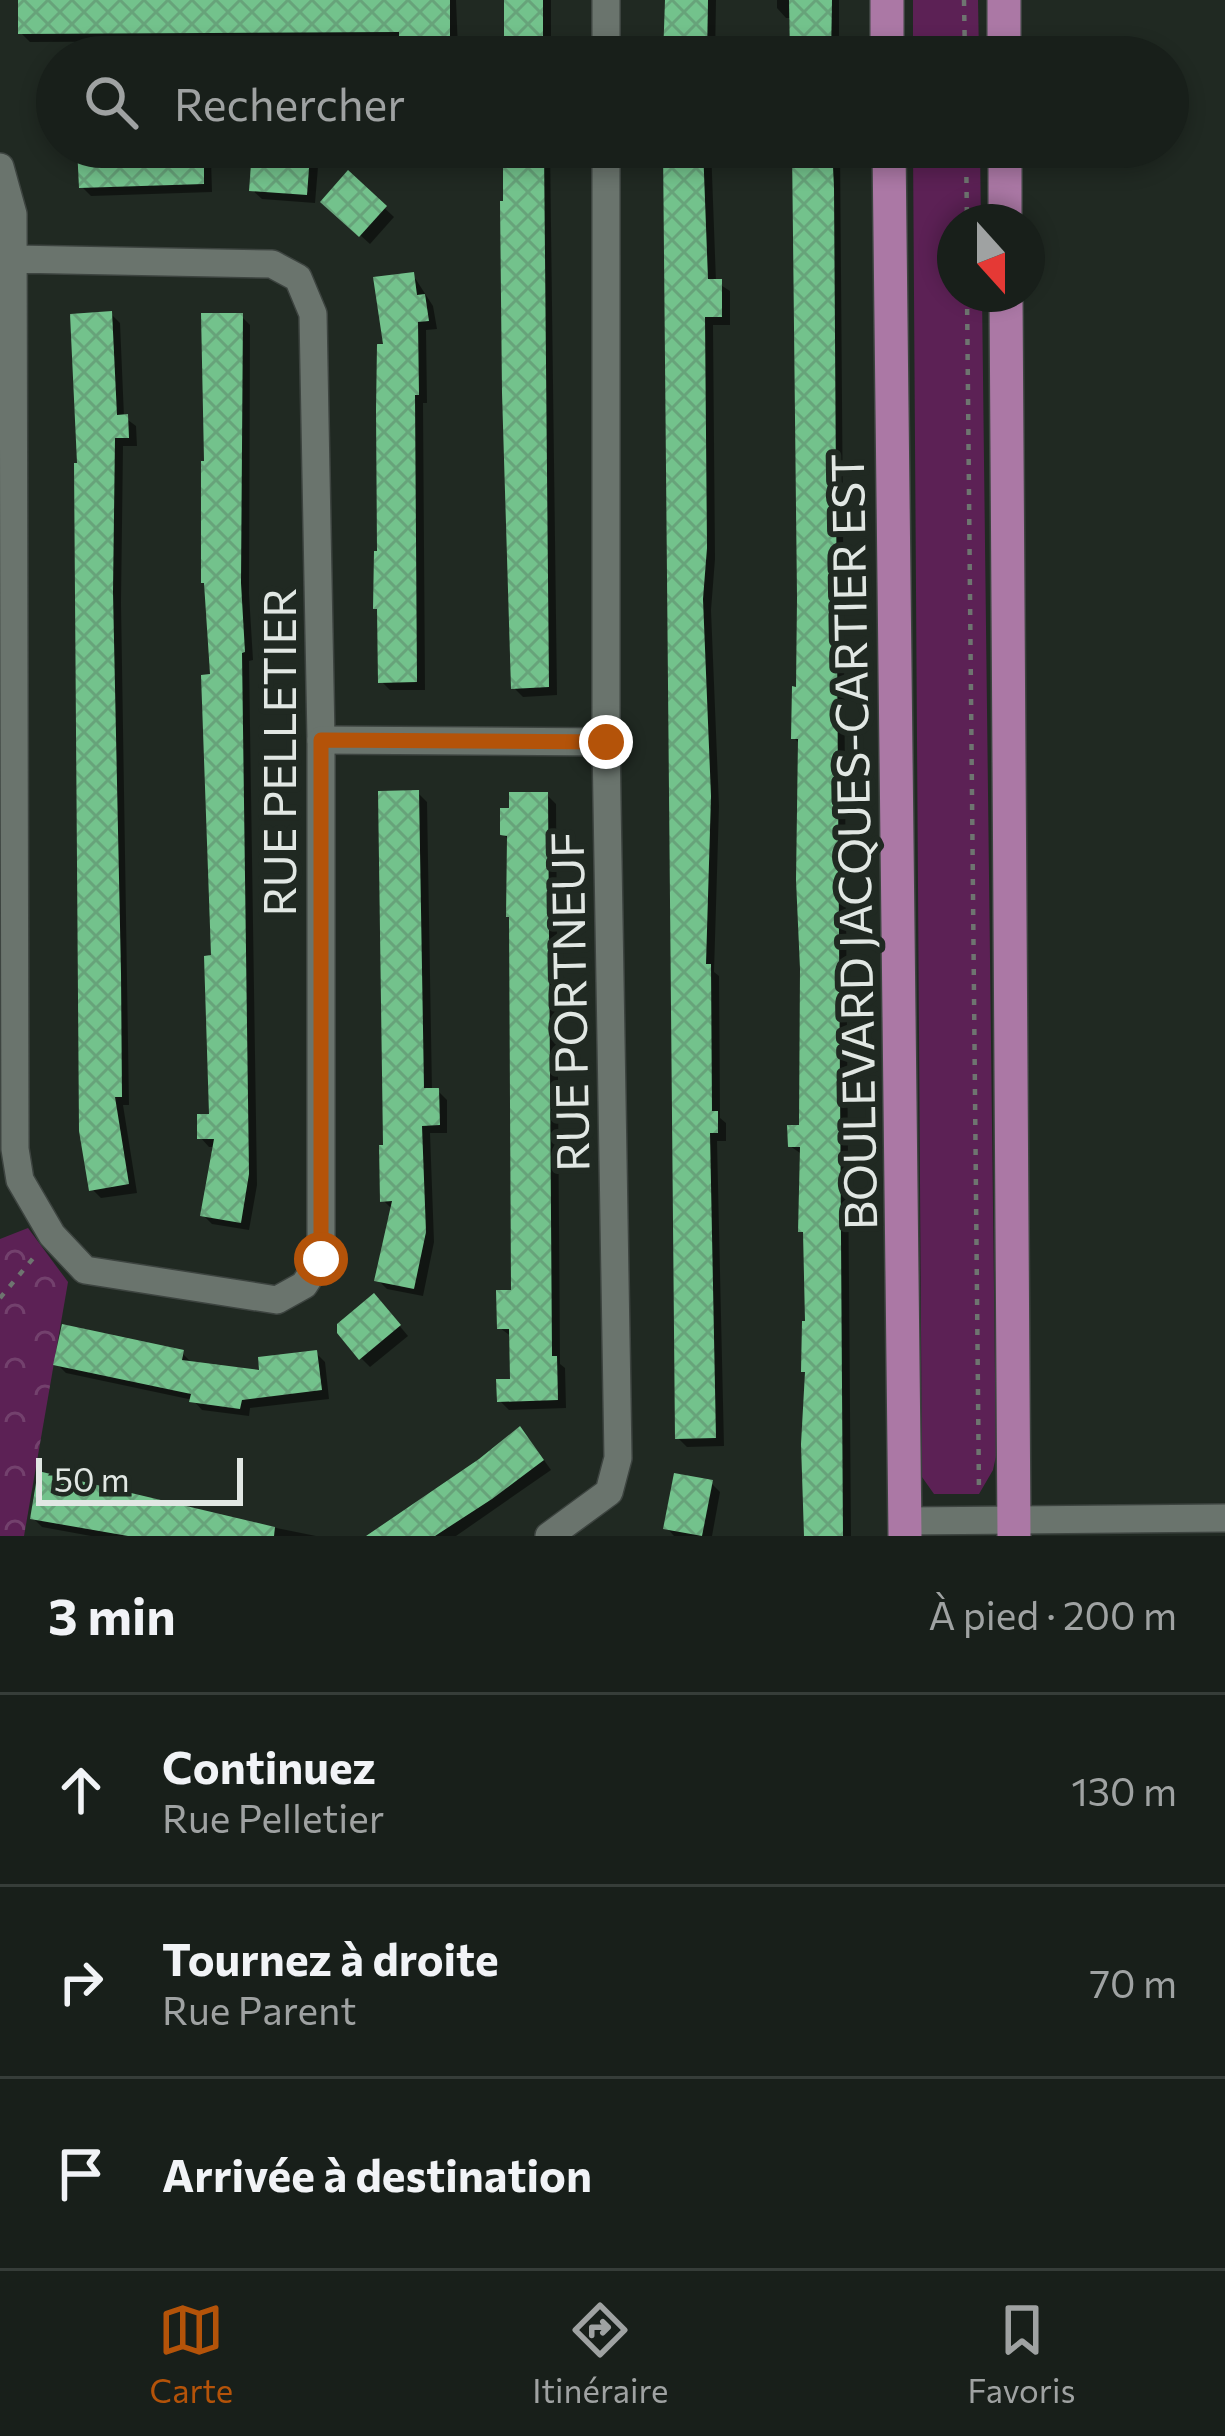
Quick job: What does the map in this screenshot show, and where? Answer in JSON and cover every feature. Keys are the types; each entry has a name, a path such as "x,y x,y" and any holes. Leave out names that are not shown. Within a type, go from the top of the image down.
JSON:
{"main road":[{"path":"887,0 887,36"},
{"path":"1004,0 1004,36"},
{"name":"BOULEVARD JACQUES-CARTIER EST","path":"889,168 905,1528"},
{"path":"1005,168 1005,204"},
{"path":"1006,312 1014,1528"}],"street":[{"path":"606,0 606,36"},
{"path":"0,167 13,214 14,259 15,1150 20,1180 52,1235"},
{"name":"RUE PORTNEUF","path":"549,1536 609,1492 618,1458 606,742 606,168"},
{"name":"RUE PELLETIER","path":"14,259 272,264 298,278 313,314 321,740 321,1259 304,1286 277,1300 85,1270 52,1235"},
{"path":"321,740 606,742"},
{"path":"905,1528 979,1520 1014,1528 1225,1518"}],"path":[{"path":"964,0 965,36"},
{"path":"966,168 967,204"},
{"path":"967,312 979,1520"},
{"path":"0,1298 52,1235"}],"green space":[{"path":"913,0 978,0 979,36 913,36"},
{"path":"913,168 980,168 981,204 937,204 937,312 982,312 996,1456 979,1494 934,1494 922,1477"},
{"path":"28,1228 68,1282 24,1536 0,1536 0,1239"}],"building":[{"path":"18,0 450,0 450,36 399,36 399,32 18,34"},
{"path":"504,0 543,0 543,36 504,36"},
{"path":"665,0 708,0 707,36 664,36"},
{"path":"789,0 832,0 831,36 790,36"},
{"path":"78,168 204,168 204,184 79,188"},
{"path":"251,168 309,168 307,195 249,191"},
{"path":"503,168 544,168 549,687 511,689 502,393"},
{"path":"663,168 704,168 708,279 722,279 722,317 705,317 707,548 703,599 711,796 706,964 711,964 712,1111 718,1111 718,1133 710,1133 716,1438 675,1439"},
{"path":"792,168 833,168 843,1536 804,1536 800,1147 788,1147 787,1125 799,1125 798,739 791,739 797,598"},
{"path":"348,170 387,206 359,237 320,202"},
{"path":"414,272 417,295 425,294 429,321 418,322 419,395 415,395 417,682 378,683 377,609 373,609 377,344 383,344 373,277"},
{"path":"112,311 117,415 128,414 129,438 115,438 113,592 122,1097 115,1097 129,1184 89,1191 79,1131 77,463 70,314"},
{"path":"201,313 243,313 241,583 249,1174 241,1223 200,1216 214,1139 197,1139 197,1114 209,1114 204,956 211,955 201,675 210,674 201,583"},
{"path":"419,790 424,1088 439,1088 440,1125 422,1126 426,1232 414,1289 374,1281 392,1201 380,1202 378,791"},
{"path":"509,792 548,792 552,1356 557,1356 558,1400 497,1402 496,1379 510,1379 509,1329 497,1329 496,1290 511,1290 509,917 507,836 500,835 500,808 509,808"},
{"path":"374,1293 401,1325 359,1360 337,1333 337,1324"},
{"path":"62,1324 184,1350 182,1360 259,1370 258,1357 317,1350 322,1390 242,1400 240,1409 189,1402 191,1394 53,1365"},
{"path":"520,1426 544,1460 492,1499 435,1536 366,1536 479,1459"},
{"path":"38,1471 275,1527 274,1536 128,1536 30,1519"},
{"path":"674,1473 713,1480 702,1536 663,1529"}],"route":[{"path":"321,1259 321,740 606,742"}]}
